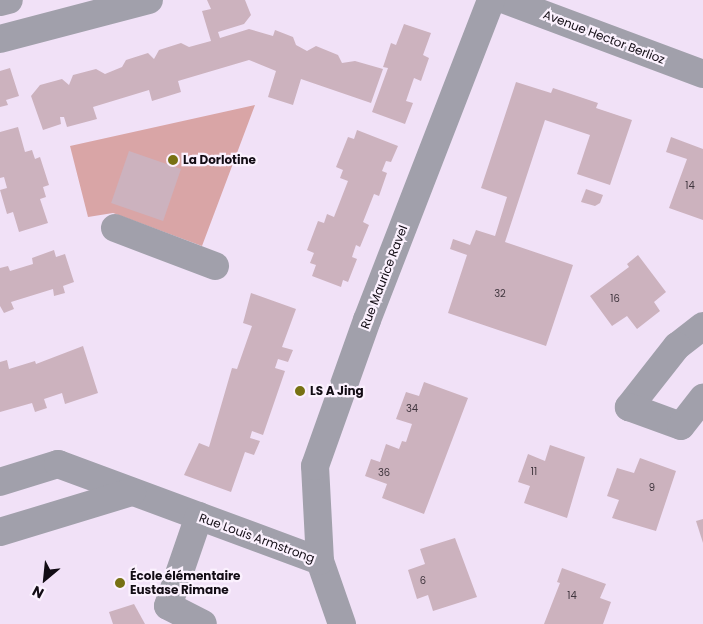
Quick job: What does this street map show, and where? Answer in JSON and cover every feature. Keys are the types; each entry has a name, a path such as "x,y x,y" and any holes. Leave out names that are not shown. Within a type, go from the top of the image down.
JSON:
{"street":[{"path":"0,2 9,0"},
{"path":"0,39 149,0"},
{"name":"Rue Maurice Ravel","path":"320,561 316,466 367,320 491,0"},
{"name":"Avenue Hector Berlioz","path":"505,0 703,74"},
{"path":"115,228 215,266"},
{"path":"703,326 677,346 629,407 680,426 703,398"},
{"name":"Rue Louis Armstrong","path":"0,482 58,464 320,561 342,624"},
{"path":"0,532 132,492"},
{"path":"199,516 168,606 203,624"}],"shaded area":[{"path":"255,105 202,246 113,213 88,217 70,146"}],"building":[{"path":"207,0 245,0 251,15 244,24 218,32 220,38 249,29 273,36 275,30 293,37 296,45 307,51 316,46 338,55 342,63 355,61 383,69 371,103 301,79 293,105 268,97 276,71 249,60 178,81 181,92 152,101 149,90 93,107 97,119 67,127 64,117 60,117 61,124 43,130 31,96 40,85 62,79 69,85 73,75 96,69 105,74 122,67 126,60 148,53 154,59 159,50 181,43 189,47 211,41 202,11 211,9"},
{"path":"404,24 431,33 423,55 429,58 421,81 414,78 406,101 413,103 405,124 372,112 388,68 383,67 391,43 396,45"},
{"path":"10,68 19,96 6,100 8,105 0,107 0,71"},
{"path":"516,82 551,93 553,88 598,103 596,108 632,120 610,185 577,174 590,135 545,120 505,242 573,265 546,346 448,313 467,255 450,249 453,239 470,245 476,230 495,236 507,197 481,188"},
{"path":"18,127 25,152 32,150 35,159 40,157 49,185 43,187 46,197 40,199 48,223 19,232 13,212 7,214 0,190 7,188 4,177 0,178 0,132"},
{"path":"357,130 398,146 391,162 386,161 382,171 387,173 379,196 374,194 363,222 369,225 360,247 356,245 352,257 357,259 348,282 343,280 341,287 312,276 316,265 310,263 314,253 307,250 318,221 324,223 327,214 334,217 348,181 340,178 343,170 336,167 348,137 354,139"},
{"path":"671,137 703,149 703,220 669,208 687,159 666,152"},
{"path":"129,151 181,169 163,221 111,203"},
{"path":"586,189 603,195 600,203 595,206 581,202"},
{"path":"54,250 56,257 65,254 74,282 63,286 65,293 54,296 53,289 11,302 14,309 4,313 0,306 0,268 8,266 10,271 33,264 32,258"},
{"path":"638,255 666,292 654,302 660,311 637,329 627,316 612,326 590,296 629,267 627,264"},
{"path":"251,293 296,309 282,347 293,350 288,362 278,359 275,368 285,371 263,435 252,431 250,438 260,441 254,455 245,452 231,492 184,475 199,443 209,447 232,368 237,369 252,326 243,323"},
{"path":"83,346 98,393 65,404 62,393 44,399 47,408 35,412 32,403 0,412 0,362 7,360 9,369 35,361 36,364"},
{"path":"424,382 468,398 424,514 382,498 387,484 365,476 371,459 380,462 386,444 399,449 402,441 406,442 412,424 396,419 406,392 419,396"},
{"path":"550,445 585,457 567,518 524,503 530,486 518,482 528,454 545,461"},
{"path":"640,458 676,471 656,531 612,518 619,500 607,496 617,468 634,473"},
{"path":"703,519 703,543 696,521"},
{"path":"455,538 477,597 433,611 428,595 417,599 408,570 425,564 420,549"},
{"path":"562,568 606,584 600,598 611,602 603,624 544,624 560,583 557,582"},
{"path":"134,604 145,624 113,624 109,612"}],"place":[{"name":"La Dorlotine","path":"173,160"},
{"name":"LS A Jing","path":"300,391"},
{"name":"École élémentaire Eustase Rimane","path":"120,583"}]}
